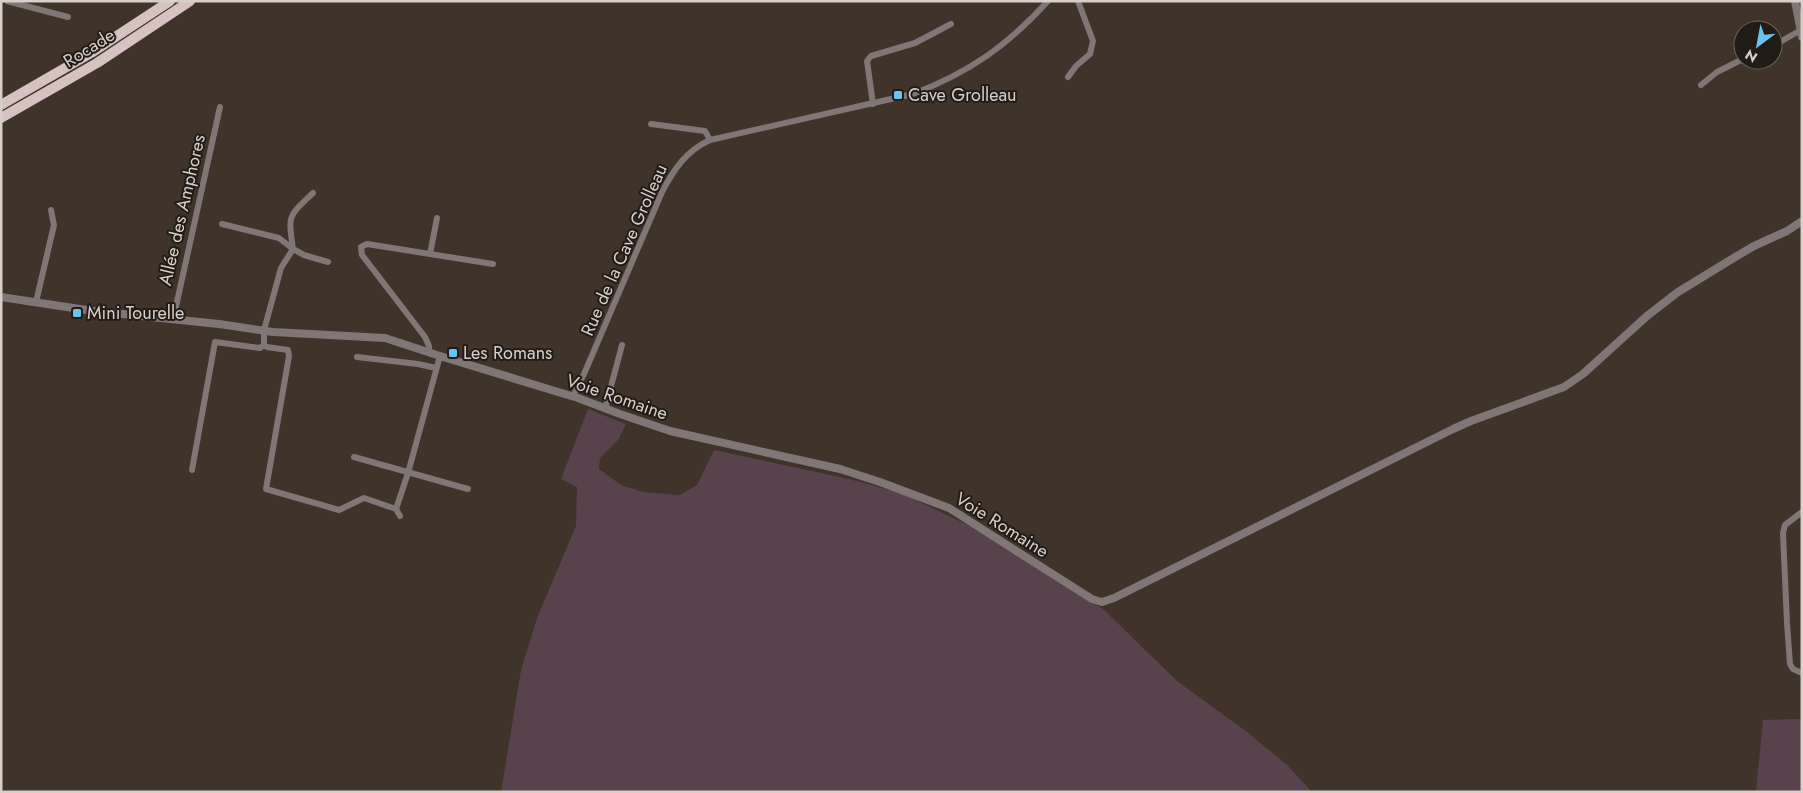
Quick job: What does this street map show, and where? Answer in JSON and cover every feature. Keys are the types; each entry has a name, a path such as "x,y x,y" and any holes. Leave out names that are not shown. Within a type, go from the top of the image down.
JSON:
{"highway":[{"path":"1,105 83,58 170,1"},
{"name":"Rocade","path":"1,118 112,54 190,1"}],"street":[{"path":"7,1 68,17"},
{"name":"Rue de la Cave Grolleau","path":"572,396 584,374 650,219 673,171 697,146 710,140 817,114 873,104 913,94 940,83 969,68 1009,40 1048,1"},
{"path":"1068,77 1076,66 1090,54 1093,41 1078,1"},
{"path":"1783,41 1801,33 1795,1"},
{"path":"873,104 867,62 871,56 914,43 951,24"},
{"path":"1701,85 1717,72 1733,64"},
{"name":"Allée des Amphores","path":"173,320 220,107"},
{"path":"651,124 705,131 710,140"},
{"path":"264,345 264,330 281,268 293,249 289,224 293,213 313,193"},
{"path":"36,302 54,225 51,210"},
{"path":"430,254 437,218"},
{"name":"Voie Romaine","path":"1,297 93,311 301,334 378,337 399,342 429,353 572,396 652,426 683,435 866,476 955,512 1092,599 1106,601 1453,429 1564,387 1583,374 1657,308 1732,259 1754,246 1787,231 1802,221"},
{"path":"222,224 279,238 304,255 328,262"},
{"path":"429,353 429,346 425,337 362,255 361,247 367,244 493,264"},
{"path":"192,470 215,342 260,348 264,345"},
{"path":"264,345 288,350 289,356 266,489 271,492 339,510 364,498 396,509 400,516"},
{"path":"605,409 622,345"},
{"path":"396,509 408,473 440,356"},
{"path":"358,357 436,368"},
{"path":"354,457 468,489"},
{"path":"1802,512 1785,525 1783,532 1790,664 1802,673"}],"shaded area":[{"path":"588,409 626,424 618,440 600,458 599,469 621,485 643,492 680,495 697,485 714,450 849,479 901,493 970,526 1103,609 1177,681 1247,732 1287,765 1312,792 501,792 521,670 537,618 576,526 577,487 561,479"},
{"path":"1802,719 1802,792 1756,792 1763,720"}],"place":[{"name":"Cave Grolleau","path":"898,95"},
{"name":"Mini Tourelle","path":"77,313"},
{"name":"Les Romans","path":"453,353"}]}
